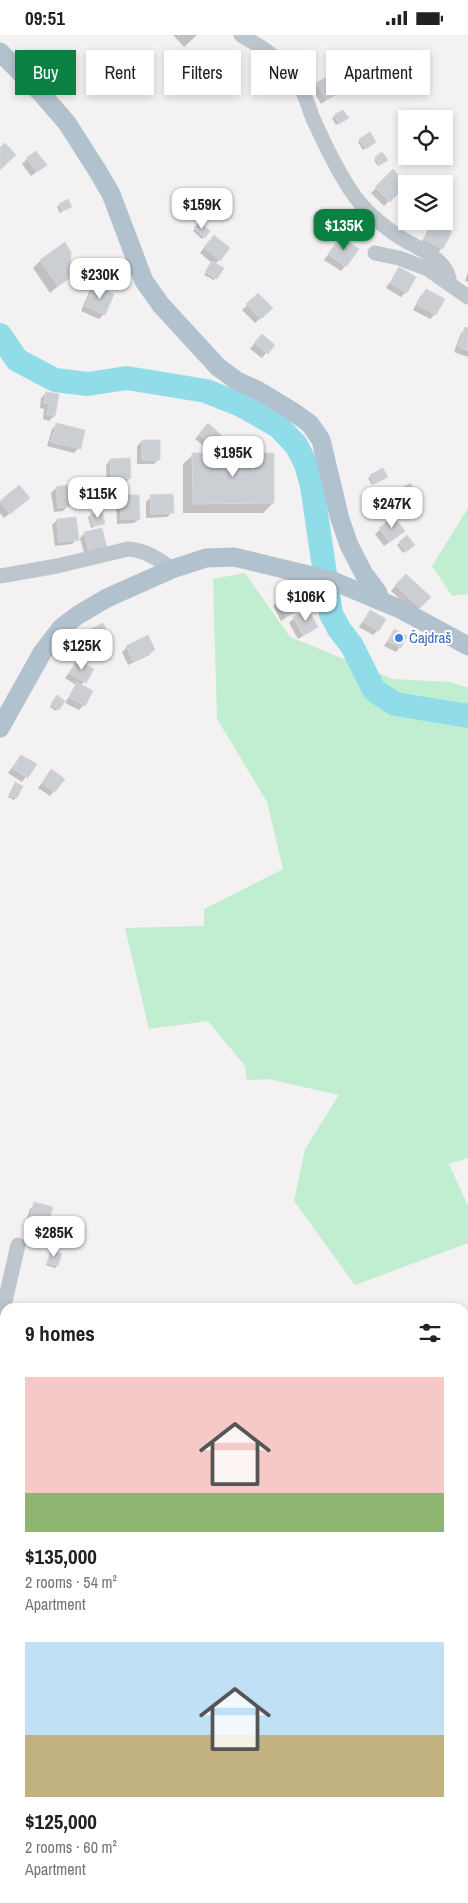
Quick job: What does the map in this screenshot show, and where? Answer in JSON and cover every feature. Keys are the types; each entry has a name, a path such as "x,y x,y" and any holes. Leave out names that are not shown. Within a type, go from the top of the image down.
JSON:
{"main road":[{"path":"0,53 41,93 67,123 92,162 111,194 144,281 161,305 218,367 237,381 259,391 310,424 321,440 340,519 349,545 364,574 378,593 380,600"},
{"path":"0,728 42,653 61,628 78,615 107,598 172,569 206,558 234,557 333,581 380,600 468,646"}],"street":[{"path":"241,35 266,49 282,64 302,91 314,123 359,203 372,217 400,238 442,264 449,278 447,281"},
{"path":"375,253 399,258 428,269 468,297"},
{"path":"0,576 56,566 128,549 146,553 172,569"},
{"path":"5,1303 18,1245"}],"green space":[{"path":"468,508 468,594 452,596 432,566"},
{"path":"245,573 290,637 393,679 450,682 468,688 468,1158 449,1164 468,1206 468,1243 355,1285 294,1201 305,1149 339,1095 268,1079 247,1080 245,1066 208,1021 149,1029 125,928 204,926 204,909 283,869 267,802 217,719 213,579"}],"building":[{"path":"326,77 326,95 335,95 327,100 316,83"},
{"path":"343,110 349,118 339,124 334,115"},
{"path":"370,132 376,142 366,149 359,139"},
{"path":"5,143 16,155 0,170 0,147"},
{"path":"36,151 47,165 37,172 26,158"},
{"path":"382,152 388,160 380,165 375,157"},
{"path":"393,169 399,175 398,194 390,202 375,187"},
{"path":"68,199 72,207 62,211 59,204"},
{"path":"199,222 210,231 205,238 194,228"},
{"path":"430,230 452,231 443,249 424,240"},
{"path":"214,235 230,248 220,261 204,247"},
{"path":"341,236 359,249 346,267 328,254"},
{"path":"65,242 71,252 70,278 58,286 40,260"},
{"path":"212,261 224,268 217,279 205,272"},
{"path":"399,267 416,277 407,293 390,283"},
{"path":"94,285 114,294 105,315 85,306"},
{"path":"426,289 445,299 436,315 417,305"},
{"path":"258,293 273,308 261,319 246,304"},
{"path":"465,327 468,328 468,351 458,347"},
{"path":"262,334 275,345 268,354 254,343"},
{"path":"46,392 59,394 55,416 47,415 49,404 44,403"},
{"path":"56,423 85,430 81,449 51,442"},
{"path":"208,423 221,435 213,445 199,434"},
{"path":"142,440 160,440 160,460 142,460"},
{"path":"192,453 274,453 274,503 193,504"},
{"path":"130,458 131,478 111,480 110,459"},
{"path":"383,468 388,477 374,484 370,475"},
{"path":"410,483 421,499 404,510 394,494"},
{"path":"19,485 30,498 10,514 0,501"},
{"path":"67,485 70,506 58,508 56,487"},
{"path":"173,494 174,513 151,514 150,495"},
{"path":"121,495 139,495 140,519 121,519"},
{"path":"102,511 105,524 93,526 90,514"},
{"path":"393,516 405,531 390,542 379,528"},
{"path":"76,517 79,540 59,542 57,519"},
{"path":"102,528 107,548 89,552 84,532"},
{"path":"407,535 415,545 406,552 399,542"},
{"path":"406,574 431,597 420,608 395,585"},
{"path":"284,596 287,601 292,598 298,610 286,617 277,600"},
{"path":"308,609 318,627 303,635 293,617"},
{"path":"370,610 386,619 379,631 363,622"},
{"path":"103,623 109,635 95,642 89,630"},
{"path":"394,629 407,636 401,648 388,641"},
{"path":"148,635 155,650 133,661 126,646"},
{"path":"78,659 94,669 86,683 69,673"},
{"path":"77,682 93,691 85,706 69,697"},
{"path":"57,695 65,701 59,710 51,704"},
{"path":"21,755 37,764 28,778 12,768"},
{"path":"51,769 65,779 55,792 42,783"},
{"path":"15,782 23,786 17,798 9,795"},
{"path":"34,1202 53,1207 47,1227 29,1222"},
{"path":"51,1250 62,1254 58,1266 47,1263"}],"waterway":[{"path":"0,335 17,360 55,380 88,384 127,378 206,391 241,405 278,426 296,445 306,464 312,486 331,614 339,629 352,646 374,690 395,704 468,716"}],"place":[{"name":"Čajdraš","path":"399,638"}]}
